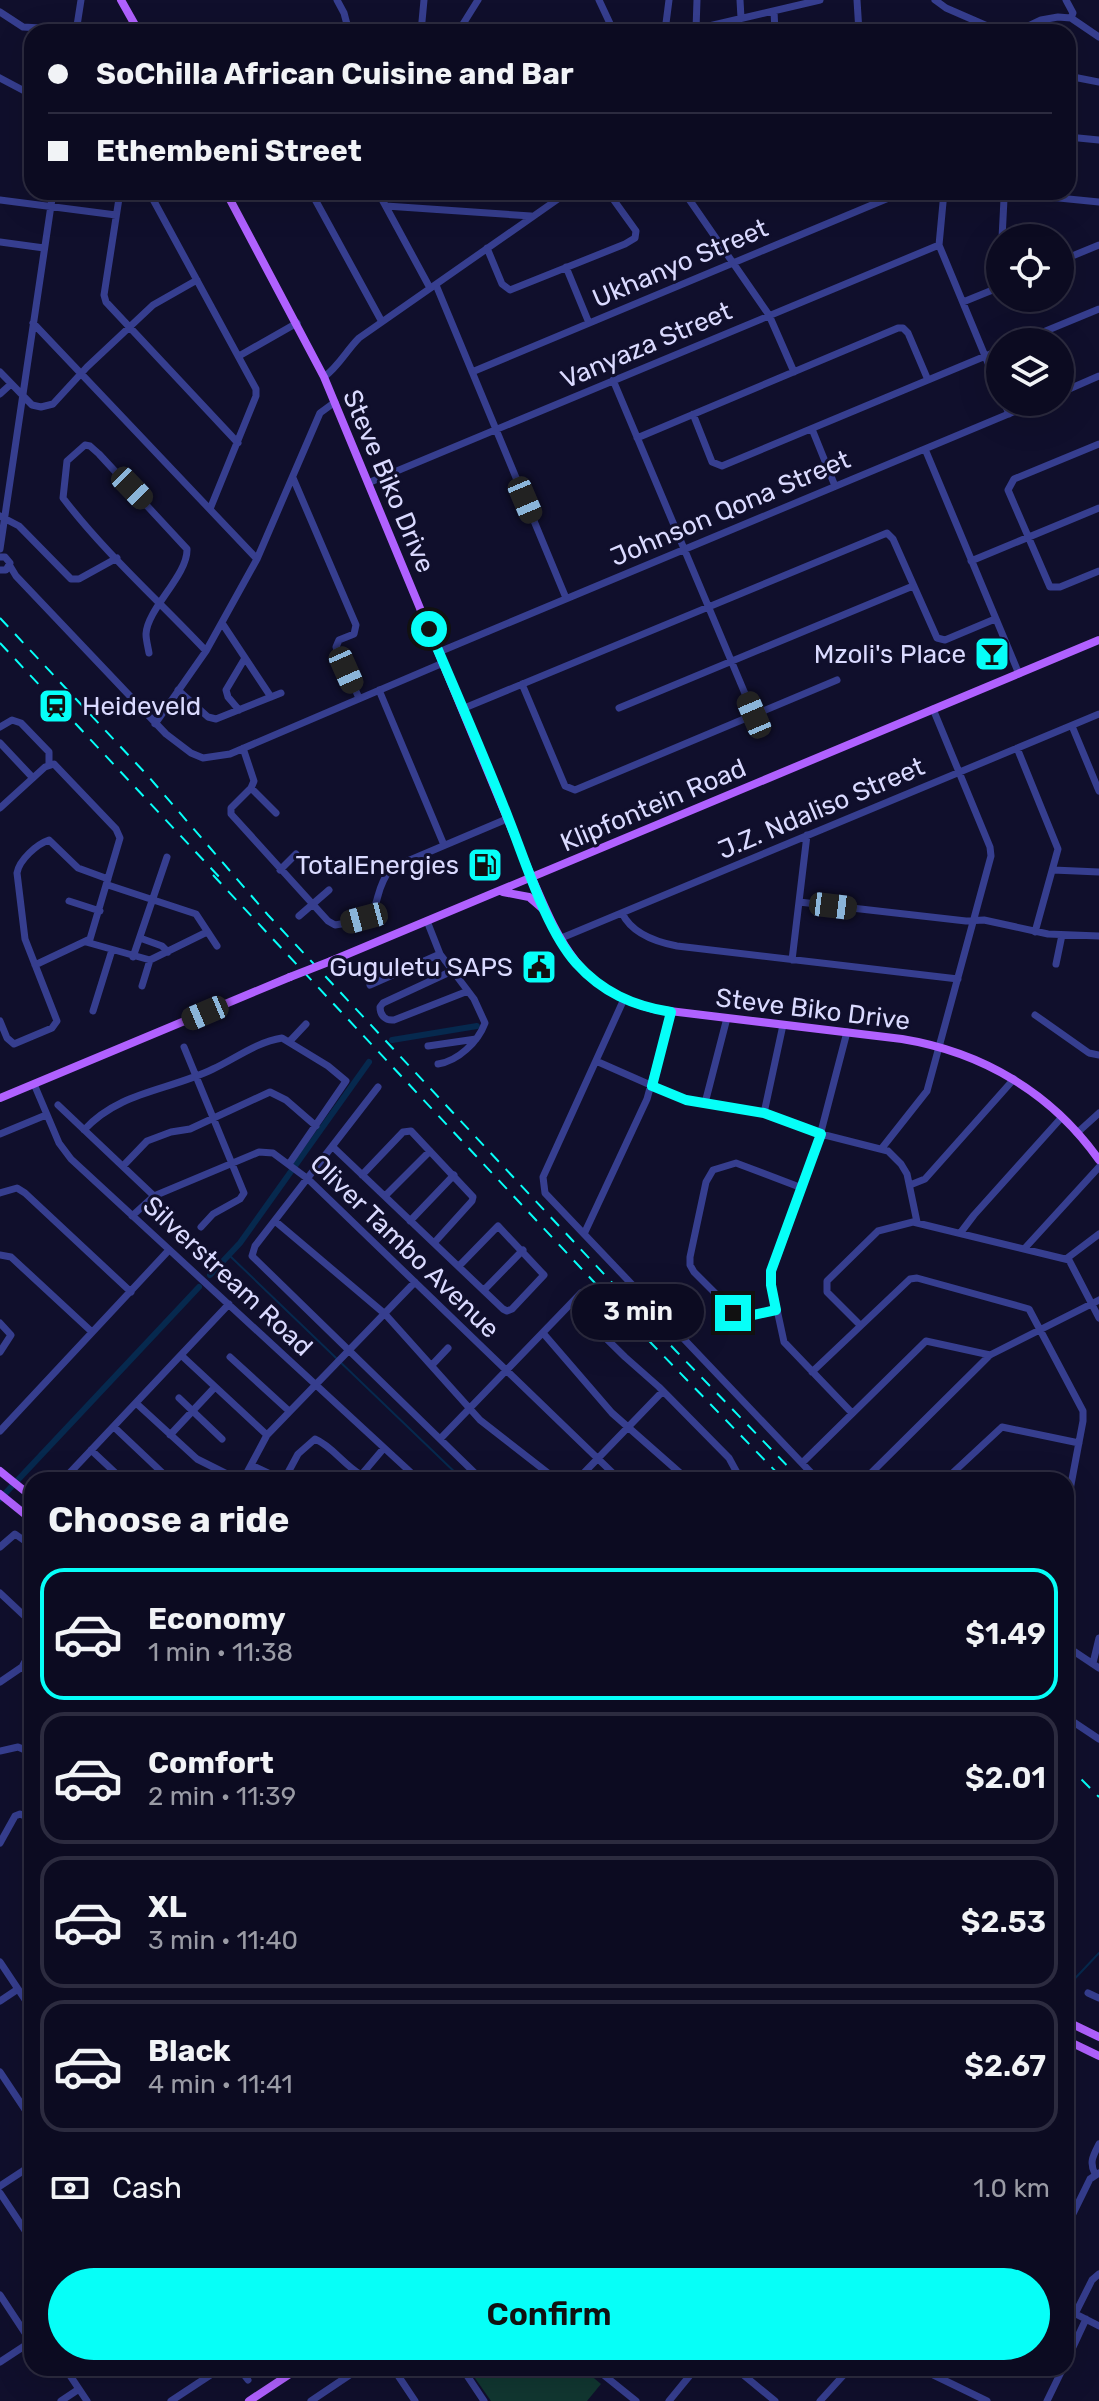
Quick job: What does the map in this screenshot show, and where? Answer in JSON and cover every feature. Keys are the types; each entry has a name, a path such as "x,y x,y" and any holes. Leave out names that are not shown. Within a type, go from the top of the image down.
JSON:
{"main road":[{"path":"121,0 134,24"},
{"name":"Steve Biko Drive","path":"230,200 324,377 439,652 440,664 509,818 547,913 571,957 595,982 624,999 653,1009 847,1032 939,1046 969,1056 1014,1079 1062,1117 1099,1160"},
{"name":"Klipfontein Road","path":"0,1098 1099,640"},
{"path":"500,891 529,897 547,913"},
{"path":"4,1474 24,1491"},
{"path":"0,1494 24,1514"},
{"path":"1074,2025 1099,2037"},
{"path":"1074,2044 1099,2056"},
{"path":"249,2401 287,2376"}],"street":[{"path":"77,24 81,0"},
{"path":"337,0 347,24"},
{"path":"422,24 424,0"},
{"path":"462,24 478,0"},
{"path":"599,0 610,24"},
{"path":"666,24 669,0"},
{"path":"696,24 697,0"},
{"path":"740,0 741,18"},
{"path":"716,24 820,0"},
{"path":"857,0 858,24"},
{"path":"935,0 977,24"},
{"path":"1066,0 1073,13 1071,18"},
{"path":"774,11 775,24"},
{"path":"0,12 24,27"},
{"path":"1032,24 1048,18 1071,18 1099,37"},
{"path":"0,78 24,91"},
{"path":"1076,78 1099,82"},
{"path":"1076,138 1099,140"},
{"path":"0,200 116,215"},
{"path":"52,200 24,396 2,517 1,547 3,557 9,561 5,569 16,576 155,724 191,753 203,758 219,757 243,748 440,664"},
{"path":"119,200 104,295 108,305 238,443"},
{"path":"154,200 256,392 210,509"},
{"path":"315,200 382,322"},
{"path":"383,200 433,286 566,598"},
{"path":"324,377 338,367 346,351 359,338 556,200"},
{"path":"487,248 502,284 510,290 625,244 636,236 636,231 614,200"},
{"path":"690,200 769,315 794,372"},
{"name":"Ukhanyo Street","path":"472,372 884,200"},
{"path":"693,414 712,462 718,466 985,356 939,245 943,200"},
{"path":"1003,224 1004,200"},
{"path":"1076,200 1099,202"},
{"path":"386,206 532,216"},
{"path":"0,242 44,248"},
{"name":"Vanyaza Street","path":"368,483 939,245"},
{"path":"1074,255 1099,245"},
{"path":"566,267 589,323"},
{"path":"0,372 37,406 53,404 159,301 197,280"},
{"path":"963,302 986,293"},
{"path":"1053,328 1099,309"},
{"path":"33,323 257,559"},
{"path":"239,356 297,323"},
{"path":"637,438 901,328 908,333 928,380"},
{"path":"1074,387 1099,376"},
{"path":"613,380 754,715"},
{"path":"0,394 11,384"},
{"path":"155,724 222,623 257,559 320,413 335,402"},
{"name":"Johnson Qona Street","path":"439,652 1004,416"},
{"path":"812,429 835,486"},
{"path":"1099,444 1010,483 1009,493 1052,588 1099,571"},
{"path":"149,653 146,632 161,604 187,559 187,549 99,454 85,445 67,461 61,494 65,502 117,558 161,604 206,651"},
{"path":"925,449 1019,674"},
{"path":"293,478 356,627 354,634 337,642 337,649 359,698"},
{"path":"971,561 1099,508"},
{"path":"2,517 19,526 71,579 79,579 117,558"},
{"path":"462,709 887,533 893,539 934,635 940,640 995,619"},
{"path":"619,708 913,586"},
{"path":"222,623 271,697"},
{"path":"239,710 226,690 245,658"},
{"path":"522,684 565,786 571,790 837,680"},
{"path":"178,690 211,719 219,719 281,693"},
{"path":"379,690 444,845"},
{"path":"882,1148 924,1097 975,920 991,851 933,709"},
{"path":"141,710 153,716 159,714"},
{"name":"J.Z. Ndaliso Street","path":"559,939 1099,714"},
{"path":"0,727 12,720 21,723 49,752 49,765"},
{"path":"1072,726 1099,791"},
{"path":"0,743 33,778"},
{"path":"243,748 254,777 251,788 231,808 231,814 280,870 335,925 368,916 375,910 389,869 509,818"},
{"path":"1017,748 1058,846 1035,932"},
{"path":"0,808 33,778 54,764 119,835 91,937 35,965"},
{"path":"251,788 276,813"},
{"path":"792,960 807,835"},
{"path":"0,1021 7,1038 14,1044 57,1023 24,935 17,873 20,864 49,840 81,870 196,914 217,946"},
{"path":"280,870 296,854"},
{"path":"133,957 167,857"},
{"path":"1053,870 1099,872"},
{"path":"299,916 329,890"},
{"path":"69,901 100,911"},
{"path":"799,902 975,920 1035,932 1099,936"},
{"path":"622,913 640,933 661,943 958,979"},
{"path":"427,921 440,954 468,991 484,1019 483,1028 476,1039 451,1061 438,1064"},
{"path":"86,942 150,960 207,932"},
{"path":"1056,964 1062,935"},
{"path":"140,938 168,952"},
{"path":"93,1011 112,950"},
{"path":"370,985 440,954"},
{"path":"142,986 150,960"},
{"path":"452,971 383,1003 380,1007 382,1015 387,1020 394,1020 468,991"},
{"path":"624,999 542,1181 545,1193 810,1472"},
{"path":"584,1234 652,1086 671,1012"},
{"path":"1035,1015 1089,1053 1099,1055"},
{"path":"705,1103 727,1018"},
{"path":"290,1041 306,1024"},
{"path":"764,1113 779,1055 783,1025"},
{"path":"847,1032 821,1134 771,1271 771,1285 786,1346 852,1413"},
{"path":"84,1130 109,1108 155,1088 176,1085 282,1038 346,1081 293,1167"},
{"path":"428,1046 476,1039"},
{"path":"184,1047 243,1190 243,1196 213,1214 201,1227"},
{"path":"596,1061 680,1098 764,1113 821,1134 882,1148 901,1164 910,1185 917,1222"},
{"path":"910,1185 925,1179 1014,1079"},
{"name":"Silverstream Road","path":"34,1084 66,1154 410,1472"},
{"path":"378,1087 252,1254 346,1354 474,1472"},
{"path":"123,1166 147,1141 214,1119 270,1092 286,1100 316,1126"},
{"path":"58,1105 154,1196"},
{"path":"1077,1133 1099,1113"},
{"path":"0,1134 46,1115"},
{"path":"961,1232 1062,1117"},
{"path":"362,1175 406,1130 411,1131 472,1194 472,1199 434,1243"},
{"path":"333,1147 410,1221 507,1311 544,1275 498,1226 459,1266"},
{"path":"385,1196 430,1151"},
{"name":"Oliver Tambo Avenue","path":"132,1216 154,1196 232,1163 267,1152 308,1179 612,1472"},
{"path":"776,1310 744,1317 737,1315 694,1272 690,1257 706,1182 713,1170 736,1163 802,1188"},
{"path":"1025,1248 1099,1167"},
{"path":"410,1221 454,1175"},
{"path":"0,1193 17,1188 25,1193 131,1292"},
{"path":"275,1221 385,1314 469,1409 547,1472"},
{"path":"860,1325 827,1292 827,1281 882,1229 917,1222 1066,1259 1095,1302 1099,1318"},
{"path":"1066,1259 1099,1234"},
{"path":"0,1431 169,1250"},
{"path":"484,1290 523,1250"},
{"path":"0,1255 11,1257 92,1332"},
{"path":"812,1372 913,1278 1026,1306 1032,1311 1083,1411 1073,1472"},
{"path":"246,1472 267,1435 415,1282"},
{"path":"440,1439 581,1293"},
{"path":"872,1472 990,1355 1095,1302"},
{"path":"70,1472 229,1304"},
{"path":"571,1304 663,1391 732,1461 737,1472"},
{"path":"0,1323 11,1338 0,1352"},
{"path":"543,1333 627,1428 680,1472"},
{"path":"802,1463 926,1341 990,1355"},
{"path":"432,1365 448,1348"},
{"path":"181,1355 267,1435"},
{"path":"230,1357 289,1411"},
{"path":"170,1435 215,1387"},
{"path":"585,1472 663,1391"},
{"path":"179,1398 222,1439"},
{"path":"136,1403 197,1459 224,1472"},
{"path":"114,1427 162,1472"},
{"path":"954,1472 1002,1427 1079,1443"},
{"path":"288,1472 298,1454 315,1439 320,1440 353,1472"},
{"path":"362,1472 384,1448"},
{"path":"91,1450 114,1472"},
{"path":"251,1465 266,1472"},
{"path":"0,1547 15,1534 24,1540"},
{"path":"0,1593 24,1616"},
{"path":"1074,1651 1096,1665 1099,1638"},
{"path":"0,1682 24,1663"},
{"path":"1074,1722 1099,1739"},
{"path":"0,1751 18,1747 24,1750"},
{"path":"0,1843 13,1817 24,1816"},
{"path":"0,1962 24,1998"},
{"path":"0,2001 18,1989"},
{"path":"1088,1993 1099,1998"},
{"path":"0,2072 24,2108"},
{"path":"1074,2214 1097,2173 1091,2166 1091,2160 1099,2144"},
{"path":"0,2186 24,2170"},
{"path":"0,2193 24,2229"},
{"path":"1099,2274 1092,2280 1075,2314 1099,2326"},
{"path":"0,2295 24,2330"},
{"path":"1074,2345 1086,2319"},
{"path":"0,2362 24,2347"},
{"path":"70,2376 87,2401"},
{"path":"171,2401 209,2376"},
{"path":"245,2376 248,2380"},
{"path":"311,2401 348,2376"},
{"path":"398,2376 415,2401"},
{"path":"467,2376 484,2401"},
{"path":"605,2376 636,2401"},
{"path":"669,2401 690,2376"},
{"path":"745,2376 775,2401"},
{"path":"820,2401 843,2376"},
{"path":"935,2376 987,2401"},
{"path":"1047,2401 1060,2376"},
{"path":"61,2401 79,2389"}],"green space":[{"path":"474,2376 592,2376 601,2384 587,2401 491,2401"}],"waterway":[{"path":"392,1040 477,1026"},
{"path":"210,1275 240,1243 369,1062"},
{"path":"229,1255 455,1472"},
{"path":"25,1472 199,1287"},
{"path":"0,1499 24,1473"},
{"path":"1074,1980 1099,1953"}],"railway":[{"path":"0,618 148,776 268,915 793,1472"},
{"path":"0,643 222,880"},
{"path":"213,875 652,1344 776,1472"},
{"path":"1074,1772 1099,1797"}],"place":[{"name":"Mzoli's Place","path":"992,654"},
{"name":"Heideveld","path":"56,706"},
{"name":"TotalEnergies","path":"485,865"},
{"name":"Guguletu SAPS","path":"539,967"}],"route":[{"path":"429,629 532,878 567,951 595,982 615,995 635,1004 671,1012 652,1086 686,1100 764,1113 821,1134 771,1271 776,1310 744,1317 733,1313"}]}
